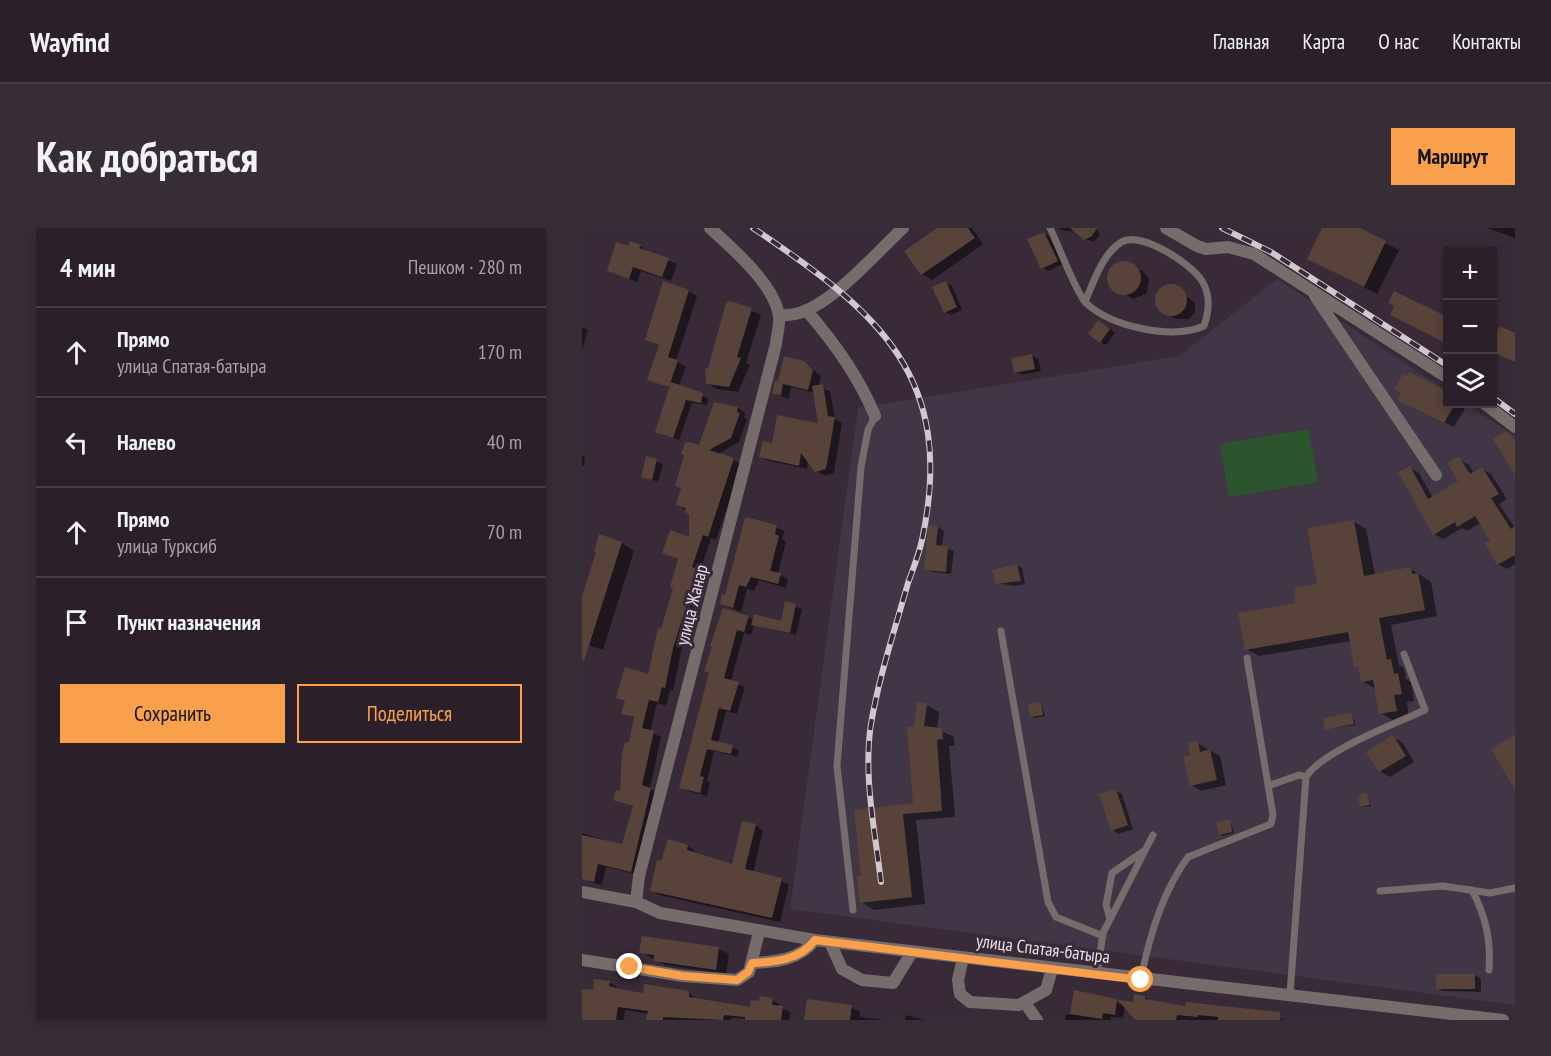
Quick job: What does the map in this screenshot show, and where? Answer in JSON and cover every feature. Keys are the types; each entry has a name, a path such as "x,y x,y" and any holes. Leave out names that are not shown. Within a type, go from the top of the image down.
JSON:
{"street":[{"path":"710,228 747,262 772,299 779,316 806,310 861,271 871,258 903,228"},
{"path":"1166,228 1206,249 1228,247 1254,254 1443,375"},
{"path":"1312,292 1436,475"},
{"path":"806,310 827,334 865,392 875,416"},
{"name":"улица Жанар","path":"636,903 639,876 771,366 779,316"},
{"path":"1490,408 1515,427"},
{"name":"улица Спатая-батыра","path":"582,892 636,903 660,914 815,940 1141,980 1290,994 1503,1020"},
{"path":"582,960 683,976 737,980 748,972 759,932"},
{"path":"752,963 784,959 800,954 815,940"},
{"path":"830,942 842,969 862,980 893,983 912,952"},
{"path":"963,958 958,980 960,994 970,1002 1019,1005 1025,1003 1046,990 1053,969"},
{"path":"1025,1003 1037,1020"}],"lane":[{"path":"1050,228 1085,302 1114,319 1156,332 1189,333 1204,326 1210,308 1203,282 1189,265 1137,239 1122,241 1113,248 1085,302"},
{"path":"853,910 837,766 861,467 868,430 875,416"},
{"path":"1001,631 1048,902 1056,917 1103,936"},
{"path":"1290,994 1306,777 1312,767 1337,752 1425,710 1404,654"},
{"path":"1141,980 1147,945 1156,919 1179,869 1188,857 1270,824 1274,815 1247,658"},
{"path":"1268,786 1299,775 1306,777"},
{"path":"1097,974 1103,936 1153,835"},
{"path":"1110,919 1106,905 1112,873 1146,849"},
{"path":"1380,891 1443,886 1490,893 1515,888"},
{"path":"1472,890 1485,914 1491,946 1489,970"}],"shaded area":[{"path":"1277,279 1443,388 1443,408 1472,408 1515,436 1515,1005 790,909 858,408 1179,356"}],"green space":[{"path":"1309,429 1318,482 1229,497 1220,444"}],"building":[{"path":"937,228 968,228 975,238 921,275 904,251"},
{"path":"1070,228 1097,228 1092,236 1084,240"},
{"path":"1322,228 1360,228 1386,241 1364,287 1307,259"},
{"path":"1044,232 1058,261 1041,269 1027,239"},
{"path":"630,241 641,245 639,248 669,258 662,277 633,267 629,279 607,271 616,242 628,246"},
{"path":"1124,261 1136,266 1141,278 1136,290 1124,295 1112,290 1107,278 1112,266"},
{"path":"663,281 689,290 668,357 678,360 669,387 647,380 659,345 645,340"},
{"path":"946,281 957,307 944,313 932,287"},
{"path":"1171,284 1182,289 1187,300 1182,311 1171,316 1160,311 1155,300 1160,289"},
{"path":"1394,291 1443,315 1443,342 1390,315 1394,306 1388,303"},
{"path":"730,301 752,308 737,357 741,358 729,387 706,384 705,369 708,368 726,303"},
{"path":"1098,320 1110,329 1100,343 1088,334"},
{"path":"1500,326 1515,333 1515,362 1497,354 1497,332"},
{"path":"1032,354 1035,369 1014,373 1011,358"},
{"path":"784,356 804,361 813,370 808,390 783,384 781,395 772,394 775,380 778,381"},
{"path":"1409,372 1443,389 1443,408 1453,408 1444,423 1397,400 1401,393 1394,389 1403,374 1407,376"},
{"path":"671,382 703,393 701,403 686,400 673,438 655,432"},
{"path":"823,384 828,416 835,417 826,469 815,472 801,453 799,466 759,457 763,441 772,443 777,415 818,423 812,386"},
{"path":"714,402 738,407 737,412 740,413 731,438 709,450 734,458 708,537 703,535 692,567 698,569 673,648 665,688 662,687 658,702 649,700 642,728 654,731 642,785 651,788 631,872 598,864 594,882 582,879 582,835 622,844 633,806 613,800 616,790 620,791 622,753 625,743 629,742 634,717 621,714 625,701 616,698 625,667 648,674 658,628 661,629 673,588 670,587 678,559 662,553 670,530 689,537 689,514 685,512 686,508 676,505 681,488 675,486 684,455 681,454 685,443 699,445"},
{"path":"1506,431 1515,440 1515,475 1493,439"},
{"path":"646,456 657,459 652,480 641,477"},
{"path":"1456,457 1460,458 1470,474 1482,467 1499,494 1491,498 1511,529 1515,526 1515,555 1497,565 1485,543 1490,541 1475,516 1457,527 1455,522 1433,535 1398,472 1410,466 1428,499 1458,481 1447,463"},
{"path":"745,517 777,525 775,534 779,536 770,571 781,573 778,584 751,577 746,587 739,585 733,608 720,604 722,594 725,595"},
{"path":"1354,520 1364,576 1411,567 1412,574 1418,573 1425,610 1379,618 1387,660 1391,659 1394,674 1398,673 1402,694 1394,695 1397,711 1379,714 1373,680 1361,682 1358,667 1354,667 1348,632 1245,650 1238,613 1295,603 1295,588 1317,584 1307,528"},
{"path":"928,525 938,526 936,545 948,546 946,572 924,570"},
{"path":"599,534 622,542 584,661 582,660 582,596 596,552 594,551"},
{"path":"1017,564 1021,581 996,584 992,570"},
{"path":"785,601 796,604 790,633 751,625 754,614 781,621"},
{"path":"723,608 749,616 744,632 737,630 724,678 739,682 730,711 719,708 711,740 733,745 731,754 707,749 700,776 704,777 700,793 679,788 709,673 704,671 712,647 710,646"},
{"path":"917,702 927,704 924,726 942,728 943,739 937,740 942,811 903,814 912,897 860,903 857,876 861,876 854,810 913,803 907,727 914,727"},
{"path":"1041,702 1043,715 1030,717 1028,704"},
{"path":"1352,713 1354,724 1325,730 1323,718"},
{"path":"1393,735 1406,756 1379,772 1366,752"},
{"path":"1515,735 1515,790 1491,749"},
{"path":"1198,741 1200,752 1210,749 1217,780 1190,786 1183,756 1190,755 1188,743"},
{"path":"1116,789 1128,825 1111,831 1099,794"},
{"path":"1367,793 1370,805 1360,807 1358,795"},
{"path":"1230,819 1232,832 1219,835 1216,822"},
{"path":"742,821 756,824 745,869 782,878 772,918 650,891 657,860 661,861 668,839 688,845 687,850 732,864"},
{"path":"642,936 719,947 716,970 653,961 654,955 639,953"},
{"path":"1436,974 1475,974 1475,989 1436,989"},
{"path":"594,979 610,981 609,986 620,989 643,993 644,984 689,991 689,997 750,1007 751,1000 759,1001 760,996 773,998 772,1005 783,1006 781,1020 745,1020 745,1017 724,1015 723,1020 663,1017 663,1020 646,1020 648,1011 618,1007 616,1020 582,1020 582,989 593,990"},
{"path":"1074,990 1117,999 1115,1015 1103,1013 1102,1019 1070,1014"},
{"path":"1134,994 1145,996 1145,999 1185,1006 1186,1002 1280,1012 1280,1020 1218,1020 1218,1017 1177,1015 1176,1020 1135,1020 1118,1000 1133,1002"},
{"path":"807,999 852,1005 850,1020 804,1020"}],"railway":[{"path":"753,228 837,289 871,320 898,354 917,391 928,434 930,483 922,540 883,670 874,706 869,743 869,783 881,882"},
{"path":"1222,228 1271,252 1443,363"},
{"path":"1497,401 1515,414"}],"route":[{"path":"630,967 683,976 737,980 748,972 752,963 784,959 800,954 809,949 815,940 1141,980"}]}
